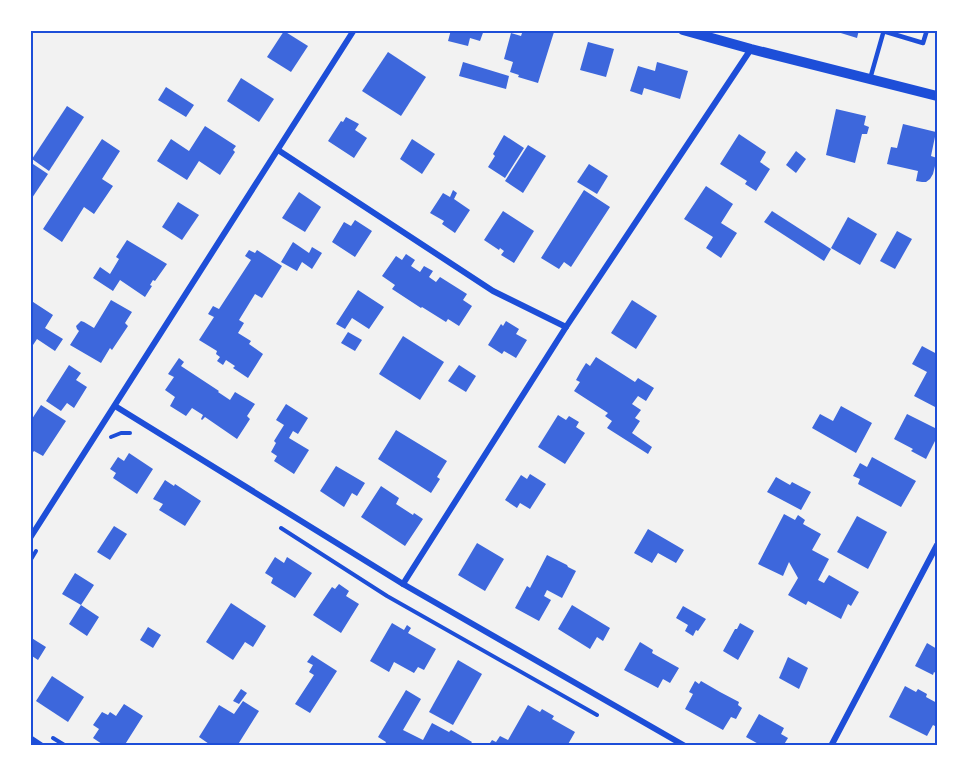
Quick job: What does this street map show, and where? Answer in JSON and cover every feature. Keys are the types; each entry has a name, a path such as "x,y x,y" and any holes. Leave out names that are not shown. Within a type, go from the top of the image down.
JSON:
{"street":[{"path":"30,538 354,30"},
{"path":"683,30 937,96"},
{"path":"403,584 566,327 751,49"},
{"path":"278,150 494,291 566,327"},
{"path":"115,406 403,584 685,746"},
{"path":"831,746 937,545"},
{"path":"30,738 42,746"}],"lane":[{"path":"870,79 884,31 923,43 927,30"}],"path":[{"path":"109,439 121,433 134,434"},
{"path":"280,528 387,596 602,717"},
{"path":"30,561 42,542"}],"building":[{"path":"451,30 484,30 480,41 470,38 468,46 448,41"},
{"path":"523,30 554,32 538,83 510,72 513,62 504,59 511,33 521,36"},
{"path":"831,30 859,30 857,38"},
{"path":"284,31 308,46 291,72 267,57"},
{"path":"588,42 614,49 606,77 580,70"},
{"path":"388,52 426,77 401,116 362,91"},
{"path":"463,62 509,76 506,89 459,76"},
{"path":"657,62 688,71 680,99 644,88 642,95 630,91 638,66 655,71"},
{"path":"241,78 274,99 259,122 227,101"},
{"path":"166,87 194,105 186,117 158,100"},
{"path":"67,106 84,117 49,171 32,159"},
{"path":"836,109 866,116 864,125 869,127 867,134 862,134 855,163 826,155"},
{"path":"346,117 359,124 355,130 367,138 354,158 328,141"},
{"path":"903,124 936,132 931,156 937,158 933,174 926,182 916,181 918,171 887,164 891,147 897,148"},
{"path":"205,126 236,146 233,150 235,152 220,175 199,161 187,180 157,161 171,139 189,151"},
{"path":"739,134 766,152 760,162 770,169 756,191 745,184 747,181 720,164"},
{"path":"504,135 524,148 505,178 488,167"},
{"path":"102,139 120,151 102,179 113,186 94,214 84,207 62,242 43,229"},
{"path":"412,139 435,154 422,174 400,159"},
{"path":"528,145 546,156 523,193 505,181"},
{"path":"796,151 806,159 796,173 786,165"},
{"path":"30,162 48,174 30,201"},
{"path":"589,164 608,176 597,194 577,182"},
{"path":"706,186 733,204 721,223 737,233 721,258 706,248 713,237 684,219"},
{"path":"453,190 457,193 454,199 470,210 455,233 442,224 444,221 430,213 443,193 450,197"},
{"path":"584,190 610,207 571,267 564,262 559,269 541,258"},
{"path":"299,192 321,207 305,232 282,218"},
{"path":"178,202 199,215 182,240 162,227"},
{"path":"503,211 534,231 514,263 501,255 504,251 484,240"},
{"path":"772,211 831,249 824,261 764,222"},
{"path":"848,217 877,234 860,265 831,248"},
{"path":"355,220 372,231 355,257 332,242 344,222 351,226"},
{"path":"897,231 912,239 895,269 880,261"},
{"path":"127,240 167,264 155,281 153,280 145,297 120,280 113,291 93,278 100,267 110,274 119,259 116,257"},
{"path":"293,242 309,253 312,247 322,253 312,269 302,262 297,271 281,262"},
{"path":"249,250 255,253 257,250 282,266 262,298 255,294 239,320 244,323 238,333 251,341 249,344 263,354 248,378 226,360 223,365 217,361 220,357 216,354 217,351 199,340 214,317 208,314 213,306 219,309 251,260 245,256"},
{"path":"406,254 415,260 411,266 420,272 424,266 433,271 429,277 436,282 440,277 467,294 463,300 472,306 459,326 448,319 446,322 421,308 392,289 395,285 382,276 396,256 402,260"},
{"path":"358,290 384,307 369,329 352,318 345,329 336,324"},
{"path":"30,300 53,315 45,328 63,339 55,351 37,339 33,345 30,343"},
{"path":"111,300 132,312 125,323 128,326 101,363 70,345 79,331 76,326 81,321 94,328"},
{"path":"632,300 657,316 636,349 611,333"},
{"path":"506,321 519,329 516,334 527,340 516,358 504,351 502,354 488,345 501,324 503,326"},
{"path":"348,332 362,340 355,351 341,343"},
{"path":"403,336 444,362 420,400 379,374"},
{"path":"922,346 937,354 937,408 914,396 927,372 912,364"},
{"path":"596,357 635,382 638,378 654,388 646,401 638,396 632,404 641,410 635,418 640,421 632,433 652,447 648,454 607,428 612,421 605,416 608,413 574,391 580,382 576,380 586,363 590,366"},
{"path":"179,358 184,362 181,366 230,400 235,392 255,404 247,416 250,419 237,439 205,417 202,420 203,415 192,408 186,416 170,406 175,397 165,390 174,377 168,374"},
{"path":"69,365 81,373 76,380 87,387 74,408 67,403 61,411 46,401"},
{"path":"459,365 476,376 466,392 448,381"},
{"path":"286,404 308,418 298,434 293,431 289,438 309,450 294,474 274,461 277,456 271,452 276,443 274,441 284,425 276,420"},
{"path":"41,405 66,421 43,456 34,451 30,456 30,422"},
{"path":"841,406 872,423 856,453 812,428 820,414 833,421"},
{"path":"907,414 937,429 937,437 926,459 894,439"},
{"path":"558,415 566,420 569,416 579,422 576,427 585,433 565,464 538,447"},
{"path":"396,430 447,461 431,493 378,459"},
{"path":"129,453 153,469 137,494 113,478 116,473 110,469 118,457 124,461"},
{"path":"872,457 916,481 901,507 858,484 860,479 853,476 860,463 867,467"},
{"path":"336,466 365,483 357,496 352,493 344,507 320,491"},
{"path":"530,474 546,484 530,509 520,503 517,508 505,500 521,475 527,479"},
{"path":"776,477 790,485 792,482 811,492 801,510 767,492"},
{"path":"165,480 201,501 185,526 159,510 163,504 153,499"},
{"path":"381,486 399,498 396,504 423,519 405,546 361,517"},
{"path":"784,514 795,520 798,515 805,520 803,524 821,534 812,550 829,559 818,580 824,583 829,575 859,592 851,606 848,604 841,619 808,601 806,605 788,595 798,578 789,562 783,576 758,564"},
{"path":"857,516 887,532 868,569 837,552"},
{"path":"114,526 127,534 110,560 97,552"},
{"path":"648,529 684,550 676,563 658,553 652,563 634,553"},
{"path":"477,543 504,559 485,591 458,575"},
{"path":"547,555 576,571 562,598 547,590 544,596 551,600 539,621 515,608 527,586 530,588"},
{"path":"275,557 284,563 287,557 312,573 295,598 271,583 273,578 265,573"},
{"path":"75,573 94,585 81,605 62,594"},
{"path":"339,584 349,591 346,596 359,604 341,633 313,615 332,587 335,589"},
{"path":"231,603 266,626 253,647 245,642 233,660 206,642"},
{"path":"81,605 99,617 87,636 69,624"},
{"path":"572,605 610,628 603,641 597,637 590,649 558,629"},
{"path":"683,606 706,619 693,636 685,631 688,625 676,618"},
{"path":"392,623 404,630 407,625 411,628 408,633 436,649 424,670 418,667 414,673 394,662 389,672 370,661"},
{"path":"740,623 754,631 738,660 723,651"},
{"path":"148,627 161,635 153,648 140,640"},
{"path":"30,637 46,647 38,660 32,656 30,659"},
{"path":"640,642 653,650 652,653 679,668 670,683 663,679 658,688 624,670"},
{"path":"927,643 937,649 937,674 934,672 933,675 915,666"},
{"path":"312,655 337,671 310,713 295,704 314,675 309,672 313,665 307,662"},
{"path":"788,657 808,668 799,689 779,678"},
{"path":"458,660 482,674 453,725 429,712"},
{"path":"52,676 84,697 68,722 36,701"},
{"path":"695,681 699,684 701,681 739,702 738,705 742,708 736,719 731,717 723,730 685,709 693,694 689,692"},
{"path":"905,686 916,692 918,689 937,703 937,727 933,725 927,736 889,717"},
{"path":"241,689 247,693 239,704 233,701"},
{"path":"406,690 421,699 403,730 423,740 432,723 449,732 451,730 472,742 469,746 384,746 386,742 378,737"},
{"path":"243,701 259,711 237,746 212,746 199,737 219,705 234,714"},
{"path":"124,704 143,716 124,746 105,746 93,738 99,729 93,725 102,712 108,715 110,712 116,716"},
{"path":"528,705 540,712 542,709 554,716 552,719 575,732 567,746 488,746 492,740 496,742 500,736 508,740"},
{"path":"759,714 784,728 781,734 788,738 783,746 762,746 746,737"}]}
